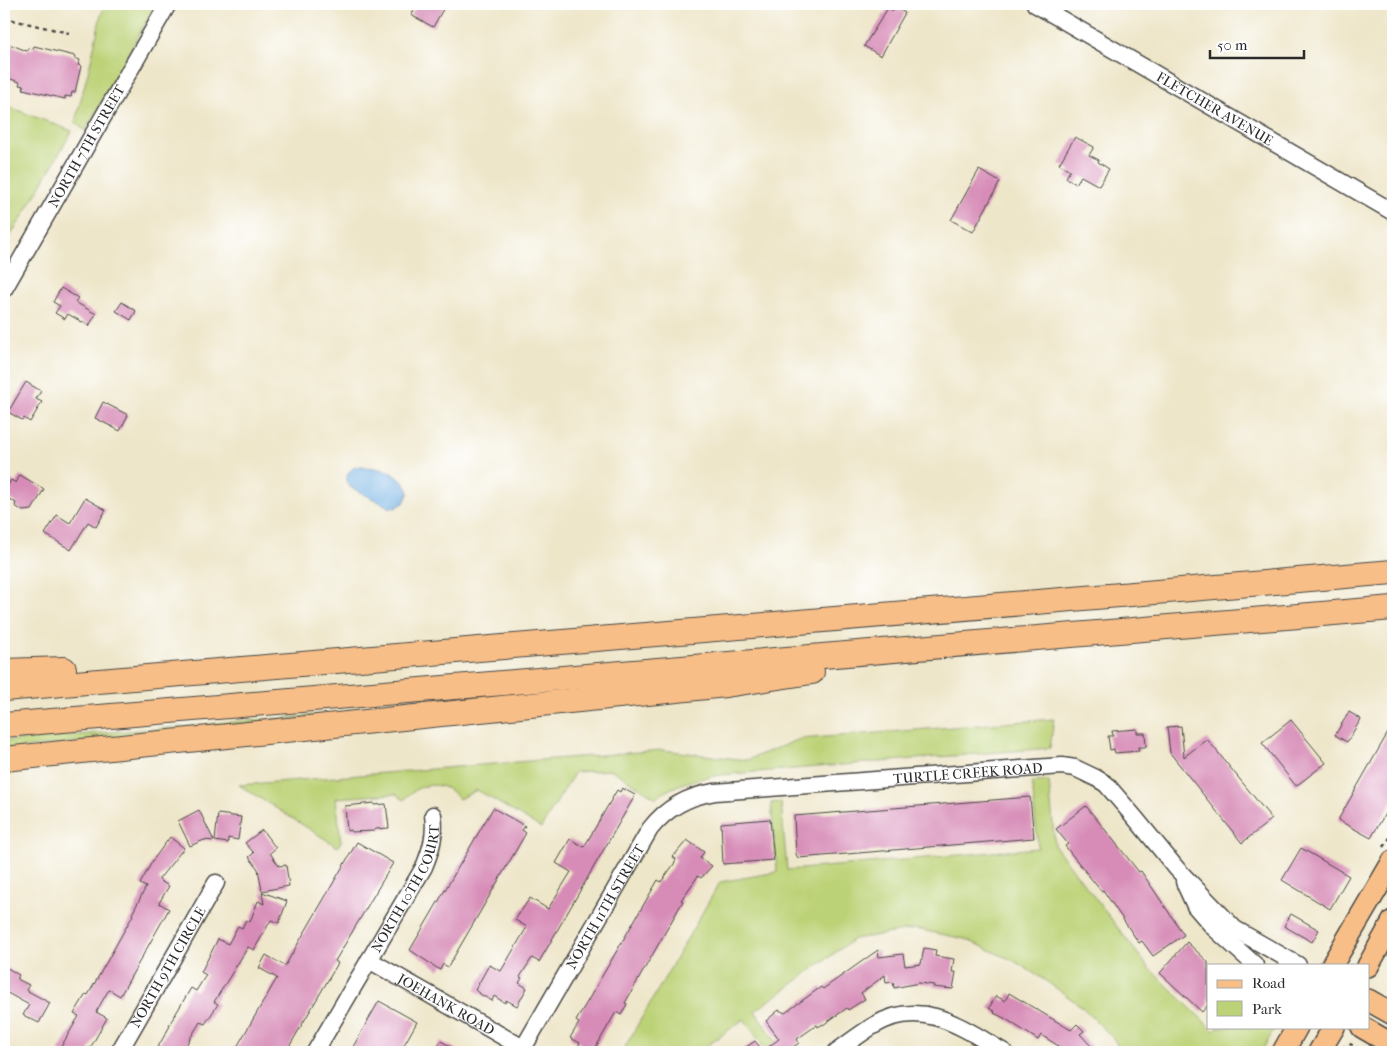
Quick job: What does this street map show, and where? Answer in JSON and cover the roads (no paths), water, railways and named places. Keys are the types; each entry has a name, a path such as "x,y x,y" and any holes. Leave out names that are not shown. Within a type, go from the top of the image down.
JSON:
{"highway":[{"path":"4,689 1393,572"},
{"path":"4,726 1393,608"},
{"path":"4,759 726,685 1051,637"},
{"path":"4,671 308,663"}],"main road":[{"path":"1333,964 1393,861"},
{"path":"1369,964 1393,921"},
{"path":"1370,1001 1393,1014"},
{"path":"1283,1052 1296,1028"},
{"path":"1319,1052 1333,1028"},
{"path":"1364,1028 1393,1045"}],"street":[{"name":"NORTH 7TH STREET","path":"4,289 168,4"},
{"name":"FLETCHER AVENUE","path":"1035,4 1393,212"},
{"name":"TURTLE CREEK ROAD","path":"715,792 1062,766 1087,772 1106,784 1177,869 1235,929 1296,964"},
{"name":"NORTH 11TH STREET","path":"522,1050 650,829 663,813 679,802 694,796 715,792"},
{"name":"NORTH 10TH COURT","path":"315,1052 427,860 434,837 433,815"},
{"name":"TURTLE CREEK ROAD","path":"1177,869 1195,906 1214,928 1254,964"},
{"name":"NORTH 9TH CIRCLE","path":"119,1052 216,883"},
{"name":"JOEHANK ROAD","path":"369,960 522,1050"},
{"path":"836,1052 874,1025 890,1018 914,1014 929,1015 953,1022 1004,1052"}],"water":[{"path":"356,467 387,471 400,479 409,492 404,503 395,508 389,507 350,487 347,475 350,470"}]}
